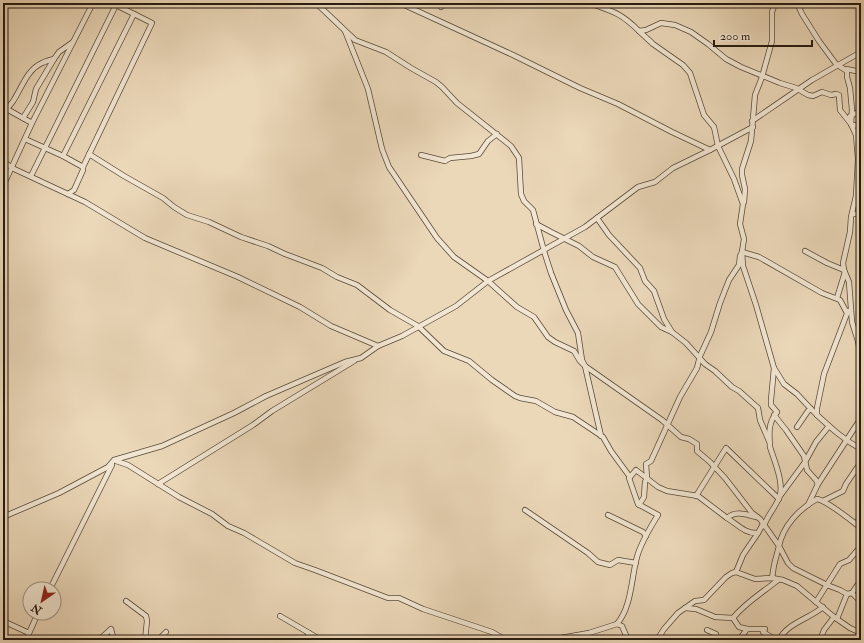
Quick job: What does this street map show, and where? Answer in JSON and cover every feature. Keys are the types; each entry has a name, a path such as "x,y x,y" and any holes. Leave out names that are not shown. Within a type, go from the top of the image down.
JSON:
{"street":[{"path":"3,204 4,184 32,123 93,3"},
{"path":"316,3 355,40 386,52 436,82 457,103 511,146 518,158 521,194 524,201 533,210 544,251 566,310 578,333 582,360 586,366 601,436"},
{"path":"400,3 513,55 580,88 618,104 710,150"},
{"path":"589,3 615,12 627,20 653,44 687,68 693,80 704,115 714,127 718,146 734,178 743,204"},
{"path":"775,3 772,12 772,41 755,95 751,141 742,169 745,189 740,224 744,239 742,252 743,266 774,368 784,384 797,394 811,410 829,426 847,441 861,449"},
{"path":"797,3 819,41 838,66 861,72"},
{"path":"31,176 114,4 152,23 89,154 74,190 68,194"},
{"path":"63,156 134,14"},
{"path":"639,31 646,30 661,23 676,25 684,28 696,34 731,62 762,76 811,96 822,92 831,95 839,95 840,110 849,117"},
{"path":"345,31 368,89 382,149 389,167 437,238 454,257 488,281 517,307 534,317 548,337 574,351 580,361 586,366 668,424 681,437 689,439 697,444 697,451 715,467 764,525 779,546 788,563 793,568 827,585 850,594 861,602"},
{"path":"23,118 33,102 36,89 54,59 59,52 74,40"},
{"path":"158,484 254,425 272,411 378,346 402,336 456,306 488,281 565,239 597,218 638,187 655,182 673,168 718,146 752,124 812,80 861,52"},
{"path":"4,109 13,103 34,68 42,62 54,59"},
{"path":"846,69 850,88 849,117 856,136 859,162 856,196 843,263 844,271 849,282 852,322 861,356"},
{"path":"4,109 32,123"},
{"path":"849,117 861,111"},
{"path":"851,124 861,126"},
{"path":"421,155 445,161 450,158 479,154 488,140 497,134"},
{"path":"25,139 45,147 83,167"},
{"path":"89,154 194,218 209,222 241,237 268,246 322,268 337,277 352,282 363,288 390,310 418,326 444,351 470,361 492,380 515,396 536,401 555,412 573,417 605,439 611,451 630,477 632,492 639,505 658,515 640,547 628,600 622,617 616,624 588,633 549,640"},
{"path":"3,161 12,168 86,202 145,238 238,277 300,307 331,326 378,346"},
{"path":"852,214 861,214"},
{"path":"597,218 609,235 640,268 645,281 654,291 664,319 672,332"},
{"path":"536,224 579,246 593,257 615,267 638,304 661,326 672,332 686,343 699,358 758,408 760,420 770,442"},
{"path":"805,251 844,271"},
{"path":"742,252 759,257 822,293 837,298 840,300 847,313"},
{"path":"639,505 644,498 645,482 647,478 646,464 652,461 680,397 697,368 699,358 711,332 720,303 729,280 738,265 742,252"},
{"path":"837,298 844,271"},
{"path":"817,415 824,374 851,302"},
{"path":"3,517 59,493 108,467 114,460 162,446 234,413 266,396 345,362 359,358"},
{"path":"774,368 771,405 777,412 771,419 770,447 779,472 779,497"},
{"path":"797,427 808,411 811,410"},
{"path":"774,415 804,456 807,470 818,484"},
{"path":"808,505 818,484 861,418"},
{"path":"736,572 743,555 764,525 779,497 805,462 816,442 829,426"},
{"path":"696,496 726,448 779,497"},
{"path":"114,460 128,465 158,484 212,514 228,526 244,533 295,563 388,598 399,598 423,609 492,632 506,640"},
{"path":"54,581 114,460"},
{"path":"823,501 843,491 861,462"},
{"path":"630,477 636,470 658,487 667,491 696,496 704,500 746,531 758,533"},
{"path":"772,578 774,564 783,533 797,514 808,505 817,499 823,501 859,526 861,514"},
{"path":"525,510 588,553 598,562 610,565 618,560 636,563"},
{"path":"727,518 738,513 757,517"},
{"path":"608,514 643,532 646,536"},
{"path":"816,602 840,564 849,560 861,546"},
{"path":"660,639 673,619 685,608 695,601 704,600 726,577 736,572 755,579 772,578 783,580 797,586 836,618 850,628 861,633"},
{"path":"733,618 748,602 778,580"},
{"path":"820,640 824,630 836,618 850,594 861,580"},
{"path":"126,600 146,616 147,621 145,640"},
{"path":"685,608 696,609 715,617 733,618 739,627 747,629 765,629 763,632 778,640 781,635 795,624 823,607"},
{"path":"280,616 321,640"},
{"path":"3,621 29,632"},
{"path":"26,640 34,621"},
{"path":"616,624 622,626 628,640"},
{"path":"99,640 111,629 114,640"},
{"path":"739,640 747,629"},
{"path":"707,630 716,634 716,640"},
{"path":"158,640 166,632"},
{"path":"306,640 310,633"}]}
